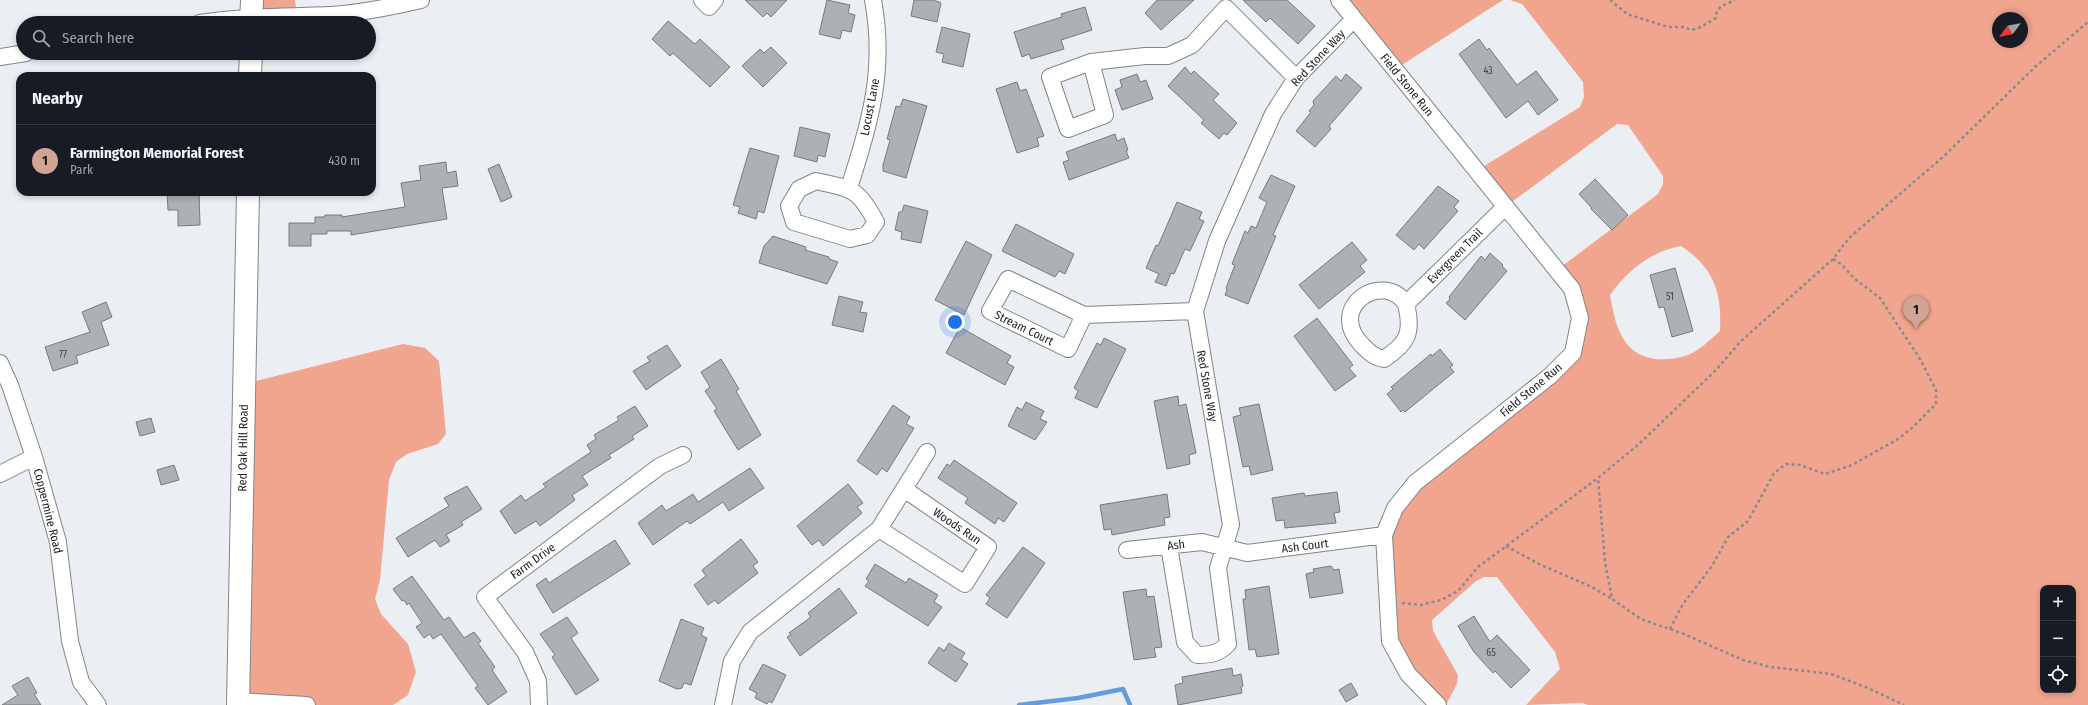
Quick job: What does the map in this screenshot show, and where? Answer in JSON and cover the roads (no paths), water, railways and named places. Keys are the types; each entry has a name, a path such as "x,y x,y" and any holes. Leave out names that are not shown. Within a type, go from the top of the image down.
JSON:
{"street":[{"path":"236,16 252,13 331,15 385,9 421,0"},
{"path":"702,0 709,7 715,0"},
{"name":"Locust Lane","path":"849,188 865,139 877,82 878,27 873,0"},
{"name":"Field Stone Run","path":"1339,0 1572,289 1580,318 1573,353 1550,376 1415,483 1395,508 1384,535 1390,641 1408,674 1438,705"},
{"path":"1091,62 1145,56 1168,56 1192,45 1226,8 1296,78"},
{"name":"Red Stone Way","path":"1169,546 1185,642 1197,655 1213,655 1222,650 1228,644 1218,568 1226,548 1231,525 1195,311 1217,241 1273,114 1296,78 1354,20"},
{"path":"0,57 16,55"},
{"path":"250,72 251,60"},
{"path":"816,181 849,188 865,202 876,222 867,235 850,239 794,222 789,206 799,189 816,181"},
{"name":"Red Oak Hill Road","path":"238,703 248,196"},
{"name":"Evergreen Trail","path":"1406,304 1505,207"},
{"name":"Stream Court","path":"1084,315 1068,349 990,311 1008,278 1084,315 1195,311"},
{"name":"Coppermine Road","path":"0,363 10,385 34,457 58,542 70,641 82,682 98,705"},
{"path":"723,705 732,661 750,632 878,529 927,452"},
{"name":"Farm Drive","path":"539,705 538,681 525,652 486,597 660,466 683,455"},
{"path":"0,474 34,457"},
{"name":"Woods Run","path":"878,529 965,584 988,547 904,490"},
{"name":"Ash Court","path":"1226,548 1247,553 1384,535"},
{"name":"Ash","path":"1127,550 1202,542 1226,548"},
{"path":"238,703 307,705"}],"waterway":[{"path":"1019,705 1078,698 1123,689 1130,705"}],"place":[{"name":"Farmington Memorial Forest","path":"1916,329"}]}
